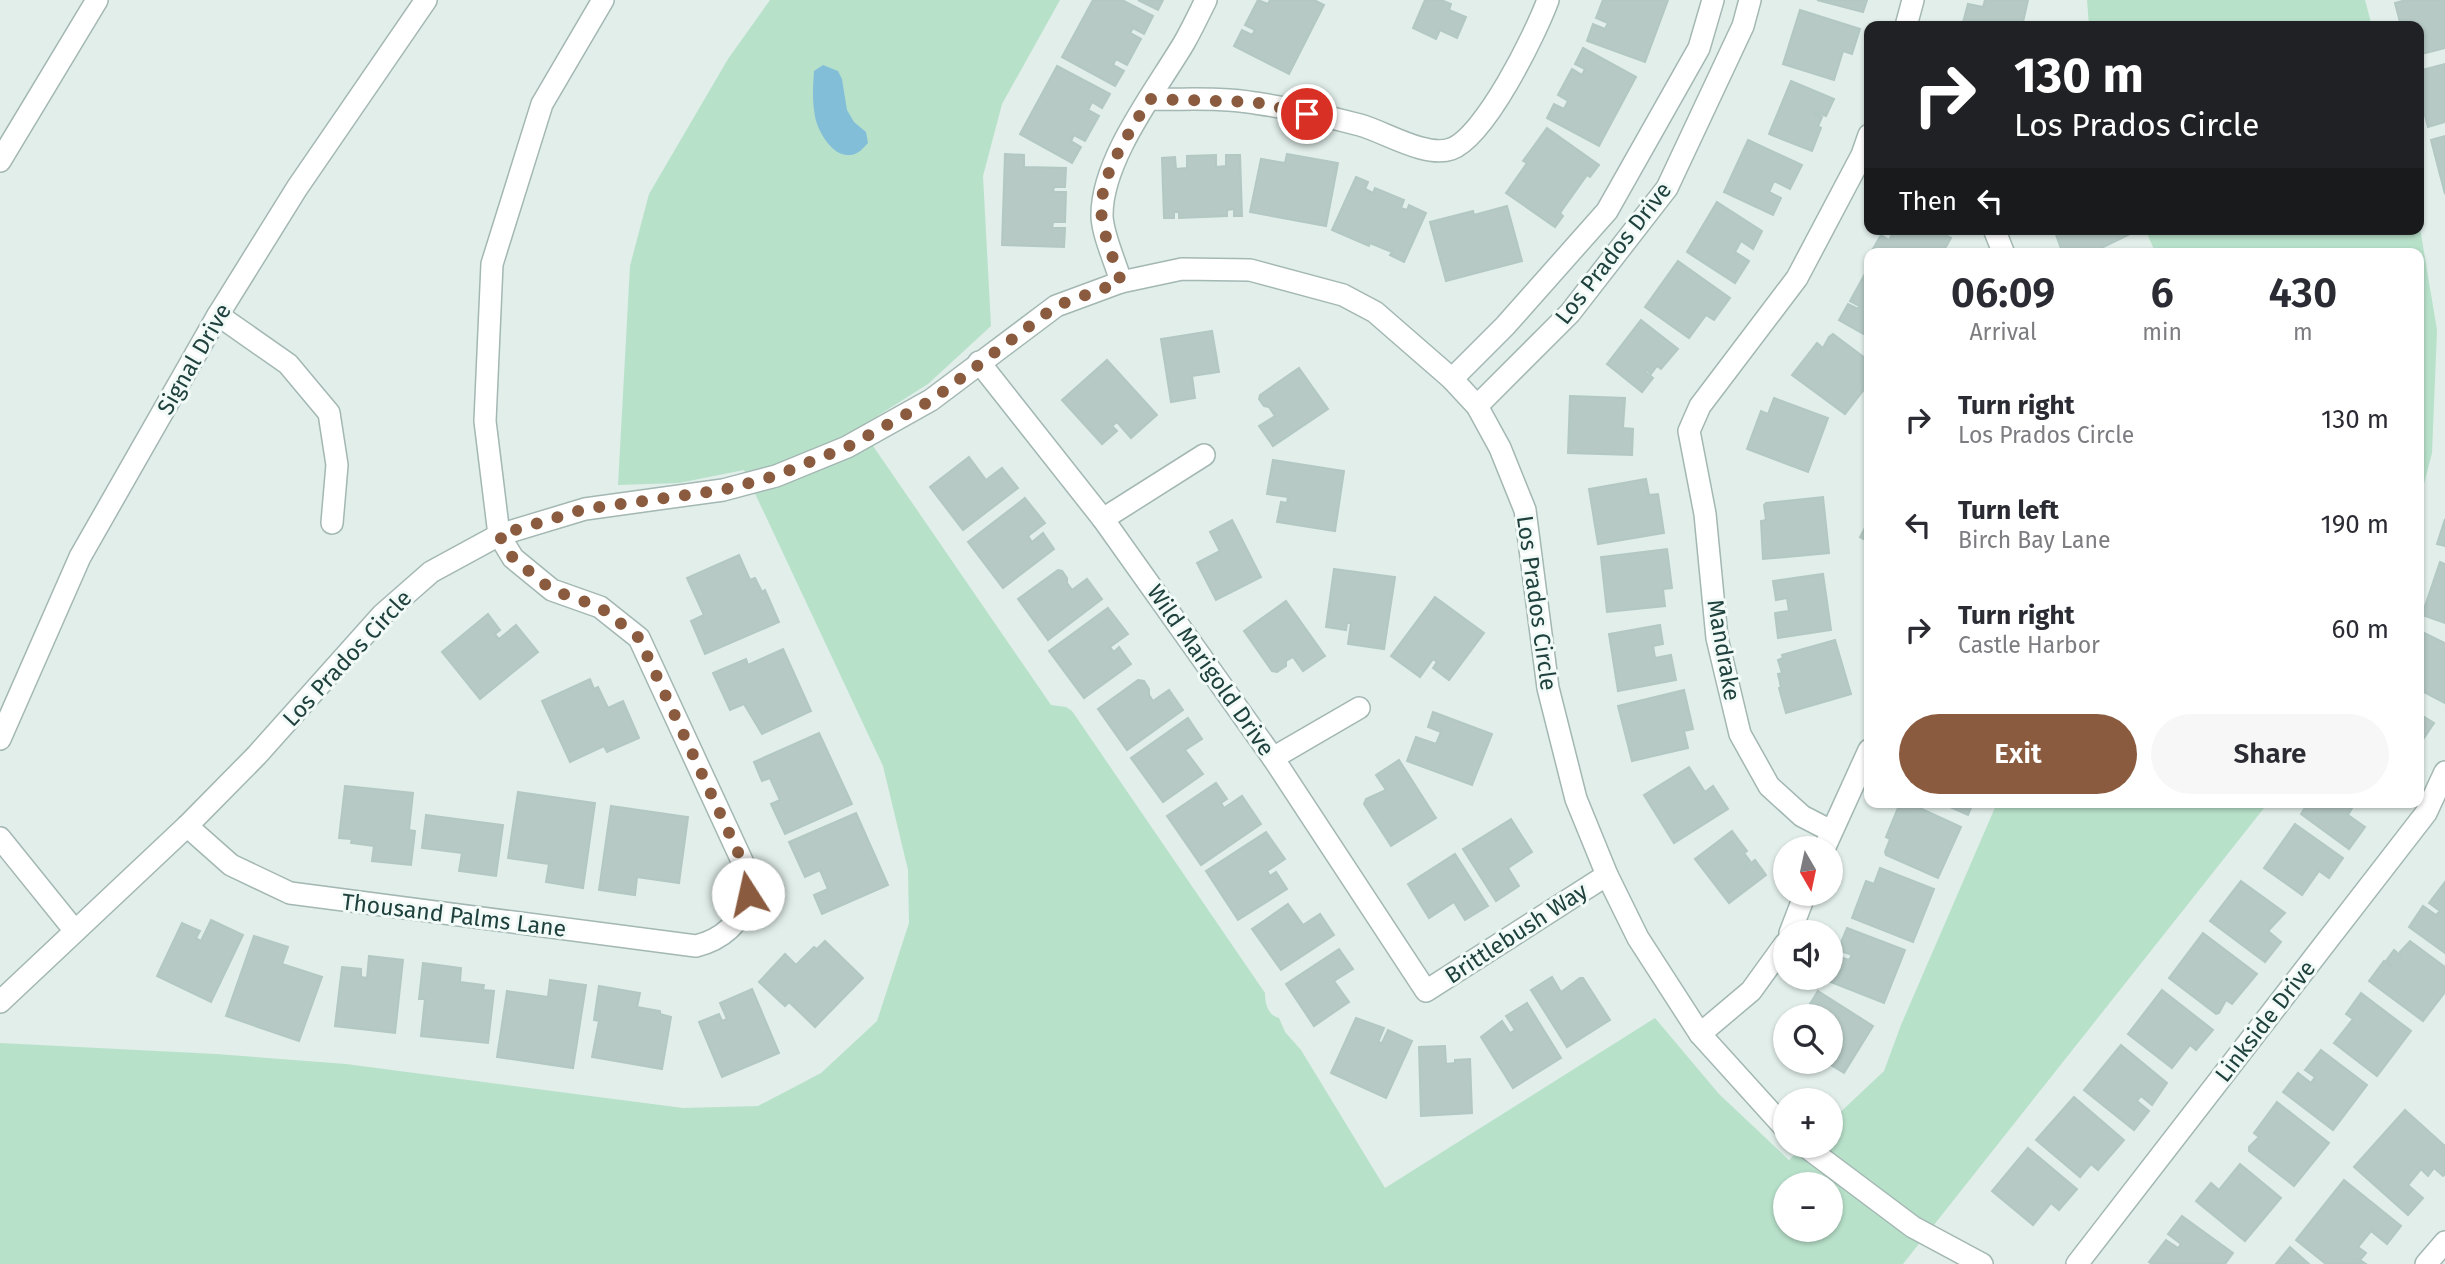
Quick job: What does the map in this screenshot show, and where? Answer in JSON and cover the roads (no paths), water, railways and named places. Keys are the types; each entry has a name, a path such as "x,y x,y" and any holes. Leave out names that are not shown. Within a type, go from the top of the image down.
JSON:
{"street":[{"path":"0,161 97,0"},
{"name":"Signal Drive","path":"0,740 80,557 218,315 297,188 426,0"},
{"path":"499,535 485,421 492,264 542,104 603,0"},
{"path":"1121,282 1102,219 1103,194 1112,167 1206,0"},
{"path":"1149,99 1254,102 1361,125 1429,150 1449,150 1464,143 1484,121 1539,26 1548,0"},
{"name":"Los Prados Drive","path":"1451,379 1505,326 1607,211 1699,48 1713,0"},
{"name":"Los Prados Drive","path":"1477,406 1570,313 1667,188 1743,26 1750,0"},
{"path":"1907,21 1913,0"},
{"name":"Mandrake","path":"1823,836 1769,786 1740,734 1717,638 1705,514 1689,430 1700,406 1797,278 1864,149"},
{"name":"Los Prados Circle","path":"0,1002 187,826 257,755 382,615 430,572 499,535 585,509 723,490 775,476 847,447 932,400 1056,306 1121,282 1182,269 1250,270 1343,295 1375,312 1451,379 1477,406 1500,448 1525,510 1548,688 1576,799 1607,875 1638,938 1700,1034 1773,1115"},
{"path":"218,315 288,364 329,414 337,465 332,523"},
{"name":"Wild Marigold Drive","path":"979,362 1103,519 1273,758 1426,991"},
{"path":"1103,519 1204,455"},
{"name":"Thousand Palms Lane","path":"187,826 231,865 290,893 695,946 711,942 734,925 748,894 743,863 639,638 600,607 552,590 513,558 499,535"},
{"path":"1273,758 1359,708"},
{"path":"1829,836 1864,761"},
{"name":"Linkside Drive","path":"2077,1264 2435,818 2445,772"},
{"path":"0,838 75,931"},
{"name":"Brittlebush Way","path":"1426,991 1607,875"},
{"path":"1700,1034 1751,992 1773,961"},
{"path":"1821,1158 1913,1227 1982,1264"},
{"path":"2426,1264 2445,1242"}],"water":[{"path":"823,65 838,71 847,110 854,122 866,132 868,143 855,154 837,152 826,142 816,122 814,71"}]}
